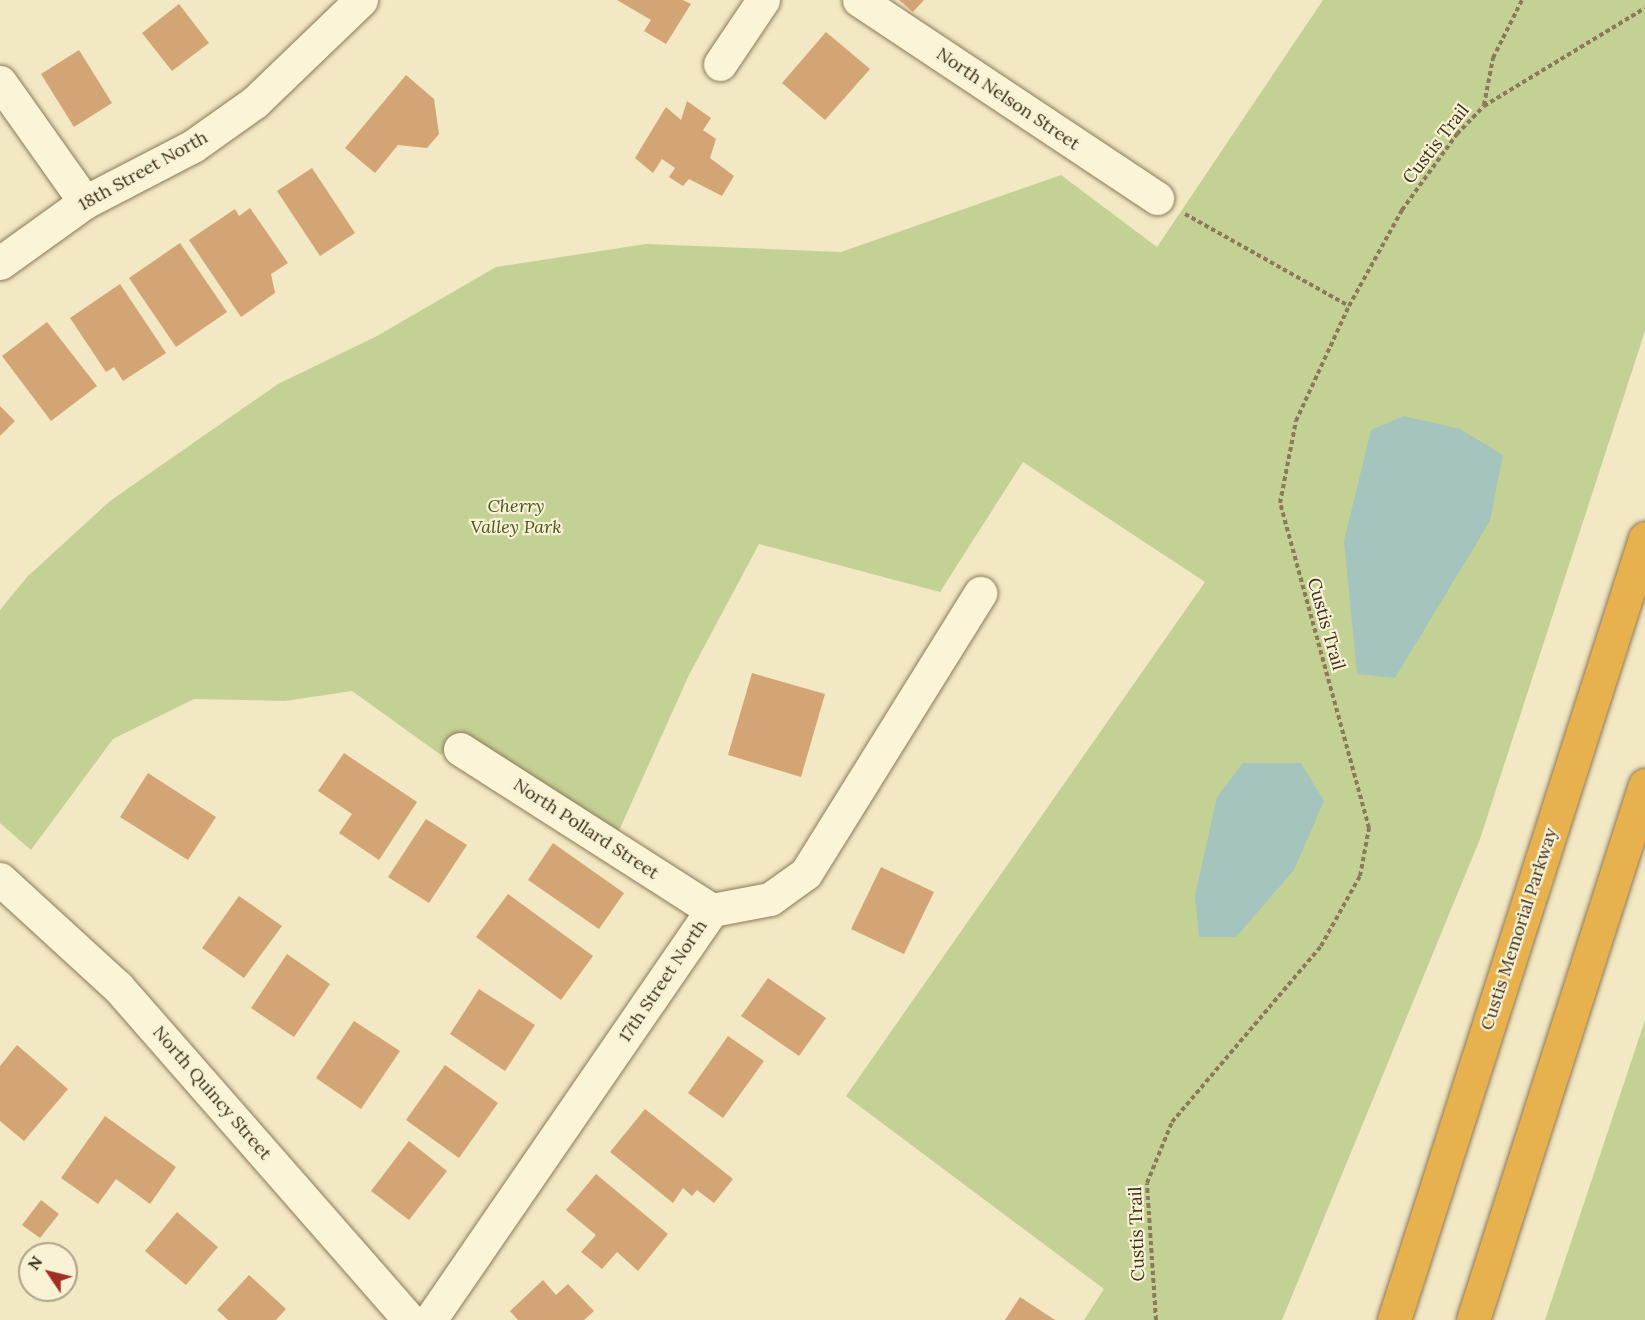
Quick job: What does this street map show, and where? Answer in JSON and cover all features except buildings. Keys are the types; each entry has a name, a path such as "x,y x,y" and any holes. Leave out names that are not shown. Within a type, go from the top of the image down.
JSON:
{"highway":[{"name":"Custis Memorial Parkway","path":"1394,1320 1645,538"},
{"path":"1473,1320 1645,785"}],"street":[{"name":"18th Street North","path":"0,263 85,202 193,146 255,102 361,0"},
{"path":"720,64 763,0"},
{"name":"North Nelson Street","path":"859,0 1157,198"},
{"path":"0,82 85,202"},
{"name":"17th Street North","path":"430,1320 712,910 770,899 807,873 980,593"},
{"name":"North Pollard Street","path":"460,748 712,910"},
{"name":"North Quincy Street","path":"0,879 118,987 410,1320"}],"path":[{"path":"1484,106 1493,58 1522,0"},
{"name":"Custis Trail","path":"1156,1320 1147,1184 1172,1122 1321,946 1360,876 1369,828 1280,503 1296,421 1349,306 1402,210 1457,134 1484,106 1645,8"},
{"path":"1157,198 1349,306"}],"green space":[{"name":"Cherry Valley Park","path":"1323,0 1645,0 1645,331 1480,839 1282,1320 1084,1320 1104,1289 846,1096 1205,582 1023,462 940,592 759,544 689,675 617,835 458,737 441,755 352,691 285,701 194,699 113,739 31,850 0,823 0,610 27,577 110,501 278,384 377,336 496,267 646,244 841,252 1061,175 1157,247"},
{"path":"1645,1020 1645,1320 1545,1320"}],"water":[{"path":"1404,416 1460,429 1503,455 1490,521 1395,678 1357,674 1344,541 1371,430"},
{"path":"1243,763 1301,763 1324,801 1294,870 1236,937 1199,937 1195,895 1217,797"}]}
